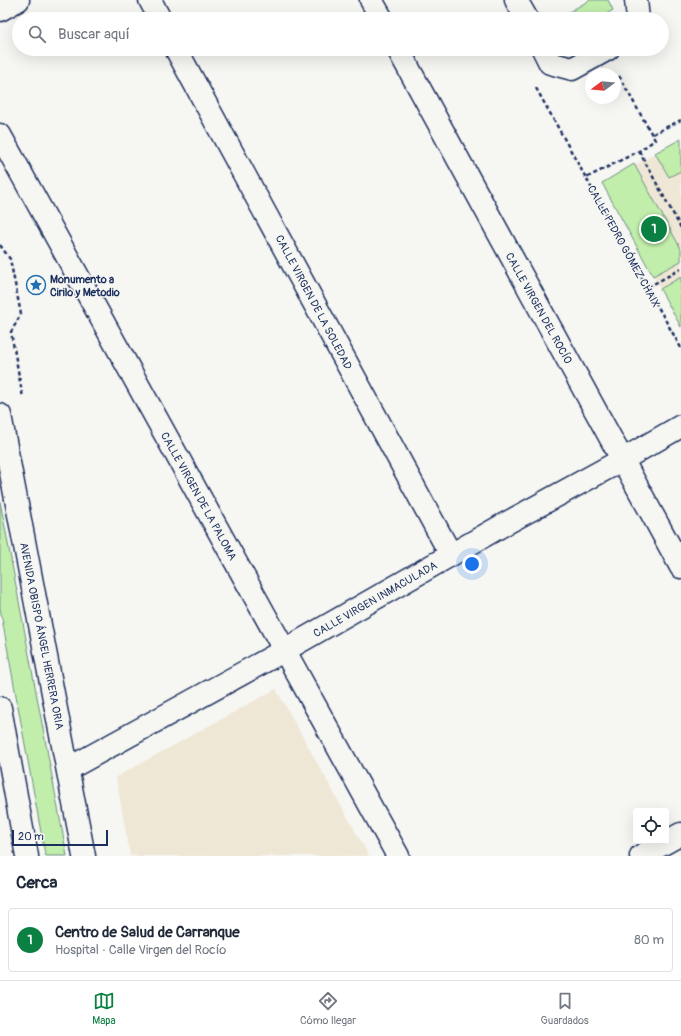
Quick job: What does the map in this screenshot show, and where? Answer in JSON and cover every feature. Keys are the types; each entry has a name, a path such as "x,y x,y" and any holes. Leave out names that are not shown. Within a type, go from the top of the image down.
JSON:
{"street":[{"path":"0,10 18,0"},
{"path":"150,0 156,12"},
{"path":"371,0 378,12"},
{"path":"516,0 523,12"},
{"path":"636,0 637,12"},
{"name":"CALLE VIRGEN DE LA SOLEDAD","path":"180,56 451,555"},
{"name":"CALLE VIRGEN DEL ROCÍO","path":"402,56 681,567"},
{"path":"546,56 550,63 572,69 595,56"},
{"name":"CALLE VIRGEN DE LA PALOMA","path":"0,135 398,856"},
{"name":"AVENIDA OBISPO ÁNGEL HERRERA ORIA","path":"0,415 84,856"},
{"name":"CALLE VIRGEN INMACULADA","path":"68,769 285,650 681,426"},
{"path":"0,708 27,856"},
{"path":"641,856 681,834"}],"path":[{"path":"609,56 653,134 681,120"},
{"path":"533,83 586,178"},
{"name":"CALLE PEDRO GÓMEZ CHAIX","path":"653,134 656,140 586,178 681,348"},
{"path":"639,150 681,228"},
{"path":"648,287 681,269"}],"shaded area":[{"path":"681,139 681,327 602,183"},
{"path":"276,689 369,856 130,856 116,777"}],"green space":[{"path":"590,0 608,0 613,10 610,12 569,12"},
{"path":"681,139 681,171 669,177 655,153"},
{"path":"634,164 681,249 681,261 653,276 602,183"},
{"path":"681,277 681,327 660,289"},
{"path":"0,501 67,856 46,856 45,854 0,608"}],"place":[{"name":"Centro de Salud de Carranque","path":"654,229"},
{"name":"Monumento a Cirilo y Metodio","path":"36,285"}]}
